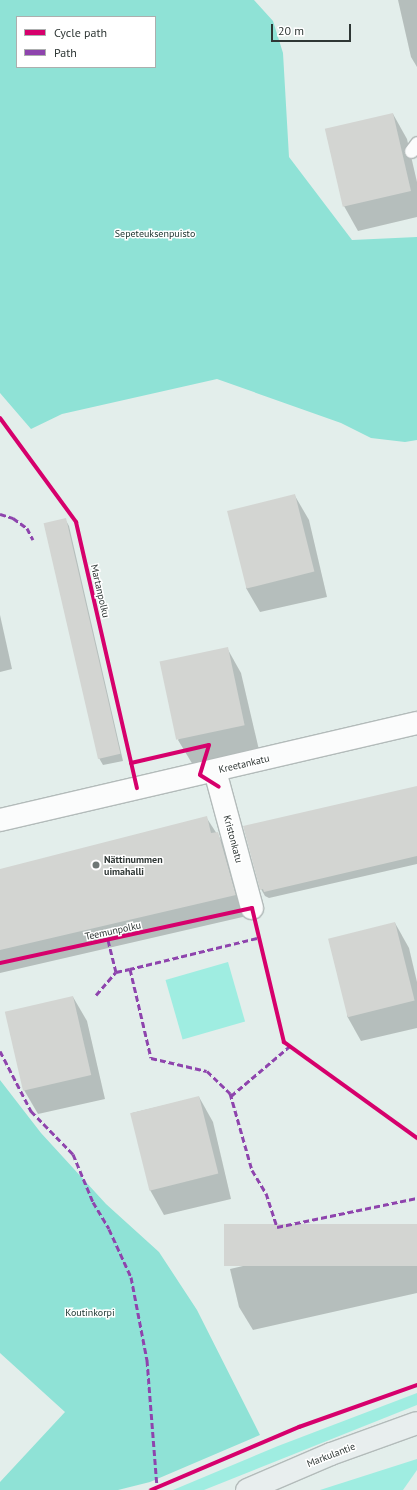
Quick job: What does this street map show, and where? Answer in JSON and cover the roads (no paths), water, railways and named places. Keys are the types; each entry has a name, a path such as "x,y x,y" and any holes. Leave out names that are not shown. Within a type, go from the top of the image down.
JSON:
{"main road":[{"name":"Markulantie","path":"247,1490 331,1454 417,1423"}],"street":[{"name":"Kreetankatu","path":"0,820 417,723"},
{"name":"Kristonkatu","path":"215,771 252,908"}],"place":[{"name":"Nättinummen uimahalli","path":"96,865"}],"park label":[{"name":"Sepeteuksenpuisto","path":"155,234"},
{"name":"Koutinkorpi","path":"90,1313"}]}
